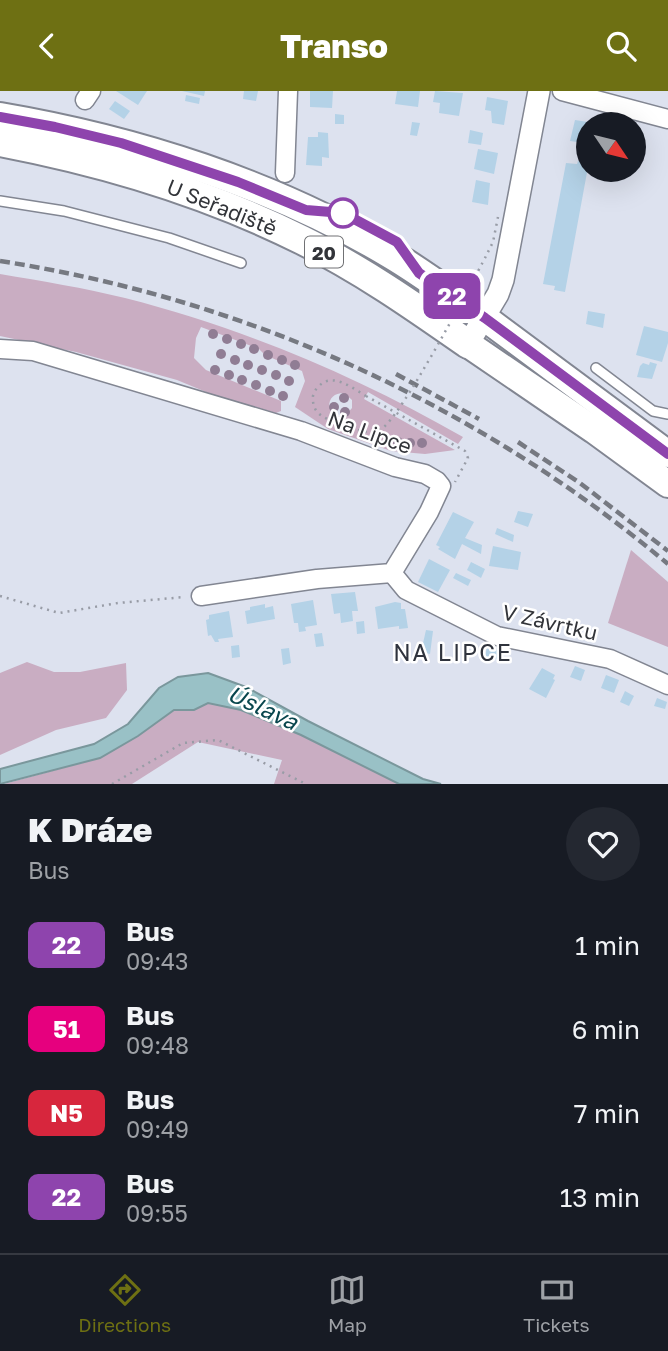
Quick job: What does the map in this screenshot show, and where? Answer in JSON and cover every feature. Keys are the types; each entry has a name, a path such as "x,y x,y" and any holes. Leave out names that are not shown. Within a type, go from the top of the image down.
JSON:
{"highway":[{"name":"U Seřadiště","path":"0,117 121,143 318,211 393,255 412,263 485,318"},
{"name":"U Seřadiště","path":"0,142 132,172 221,203 303,240 363,275 468,344"}],"main road":[{"name":"U Seřadiště","path":"485,318 668,454"},
{"name":"U Seřadiště","path":"468,344 594,429 668,484"}],"street":[{"path":"285,173 288,91"},
{"path":"468,344 485,318 503,280 539,91"},
{"path":"562,91 668,119"},
{"name":"Na Lipce","path":"0,349 33,351 301,431 395,467 425,474 441,486"},
{"path":"201,596 317,579 392,573 429,512 441,486"},
{"name":"V Závrtku","path":"392,573 406,590 497,636 610,659 668,685"}],"lane":[{"path":"0,201 64,211 169,238 241,263"},
{"path":"596,368 653,411 668,414"}],"path":[{"path":"441,486 450,491 466,463 467,454 460,447 415,424 405,418 395,412 338,381 323,382 313,395 316,411 327,419 370,432 388,425 395,417 401,405 483,264 492,246 498,217"},
{"path":"0,596 58,613 118,603 201,596"},
{"path":"112,784 183,743 218,740 306,784"}],"shaded area":[{"path":"0,274 110,294 213,324 298,356 382,394 463,437 458,444 368,392 364,399 455,450 425,454 391,451 328,429 295,407 305,381 302,371 265,355 259,349 201,327 196,338 194,358 206,370 281,401 281,411 276,413 211,394 177,380 76,352 0,336","holes":["344,393 352,400 352,408 345,416 337,416 329,407 331,399 337,394"]},
{"path":"631,550 668,582 668,647 608,623"},
{"path":"27,662 54,672 80,672 126,663 127,690 106,718 56,730 0,755 0,673"},
{"path":"208,703 241,710 301,735 399,784 274,784 282,760 198,742 132,784 4,784 100,758 138,736 174,710 194,710"}],"water":[{"name":"Úslava","path":"208,673 246,687 423,779 441,784 399,784 301,735 241,710 208,703 194,710 174,710 138,736 100,758 0,784 0,769 94,744 128,724 159,688 178,677"}],"building":[{"path":"116,91 147,91 138,105"},
{"path":"182,91 205,91 204,96"},
{"path":"244,91 258,91 256,101 243,99"},
{"path":"310,91 333,91 332,108 310,107"},
{"path":"397,91 420,91 418,107 395,104"},
{"path":"435,91 463,93 459,116 439,113 440,103 433,102"},
{"path":"186,95 200,98 199,104 185,101"},
{"path":"487,97 508,101 504,125 492,123 491,111 485,110"},
{"path":"115,101 130,111 124,119 109,109"},
{"path":"335,114 344,115 344,124 335,124"},
{"path":"575,120 576,120 576,142 570,141"},
{"path":"412,122 420,123 417,136 410,135"},
{"path":"470,130 483,133 481,145 468,143"},
{"path":"318,132 328,133 329,158 322,157 322,166 306,165 308,137 318,137"},
{"path":"478,149 498,153 494,174 474,169"},
{"path":"566,163 576,164 576,182 585,182 565,292 554,290 555,286 543,284"},
{"path":"476,180 490,183 488,205 472,202"},
{"path":"588,311 605,314 603,328 586,324"},
{"path":"644,326 668,332 668,343 662,362 636,355"},
{"path":"650,362 657,364 652,379 637,377 640,366 643,363 649,365"},
{"path":"518,511 533,514 528,527 514,522"},
{"path":"453,512 474,522 465,538 482,545 481,554 462,544 455,559 438,549 440,547 436,545"},
{"path":"497,528 514,535 513,542 495,534"},
{"path":"493,546 521,552 518,570 489,566"},
{"path":"429,559 450,570 438,592 418,582"},
{"path":"471,562 485,569 481,578 467,570"},
{"path":"456,573 471,580 468,586 453,578"},
{"path":"355,592 358,611 352,611 353,621 341,623 340,613 334,614 331,594"},
{"path":"313,600 317,625 305,627 306,631 299,632 298,623 294,623 291,604"},
{"path":"401,603 401,609 405,609 408,628 399,629 399,626 378,629 375,607"},
{"path":"265,604 265,608 273,606 275,619 247,624 245,611 250,610 250,607"},
{"path":"229,611 233,637 215,642 211,635 208,636 206,620 209,615"},
{"path":"364,621 365,633 357,634 356,622"},
{"path":"426,630 433,631 430,654 421,652"},
{"path":"322,633 324,646 316,647 314,634"},
{"path":"239,645 240,657 232,658 231,646"},
{"path":"487,647 505,650 503,660 485,657"},
{"path":"289,648 291,663 283,665 281,649"},
{"path":"575,666 585,670 581,681 570,677"},
{"path":"542,668 555,675 546,698 529,689"},
{"path":"606,675 619,680 614,693 601,688"},
{"path":"625,691 634,696 629,706 620,702"},
{"path":"657,698 667,702 665,709 654,706"}],"railway":[{"path":"0,261 91,278 181,302 269,331 355,367 438,408 518,455 595,507 668,564"},
{"path":"396,374 479,419"},
{"path":"518,442 580,483 668,551"}],"bus line":[{"name":"22","path":"0,117 121,143 238,182 306,210 343,213 397,242 419,273 485,318 668,454"}],"district":[{"name":"NA LIPCE","path":"453,652"}]}
